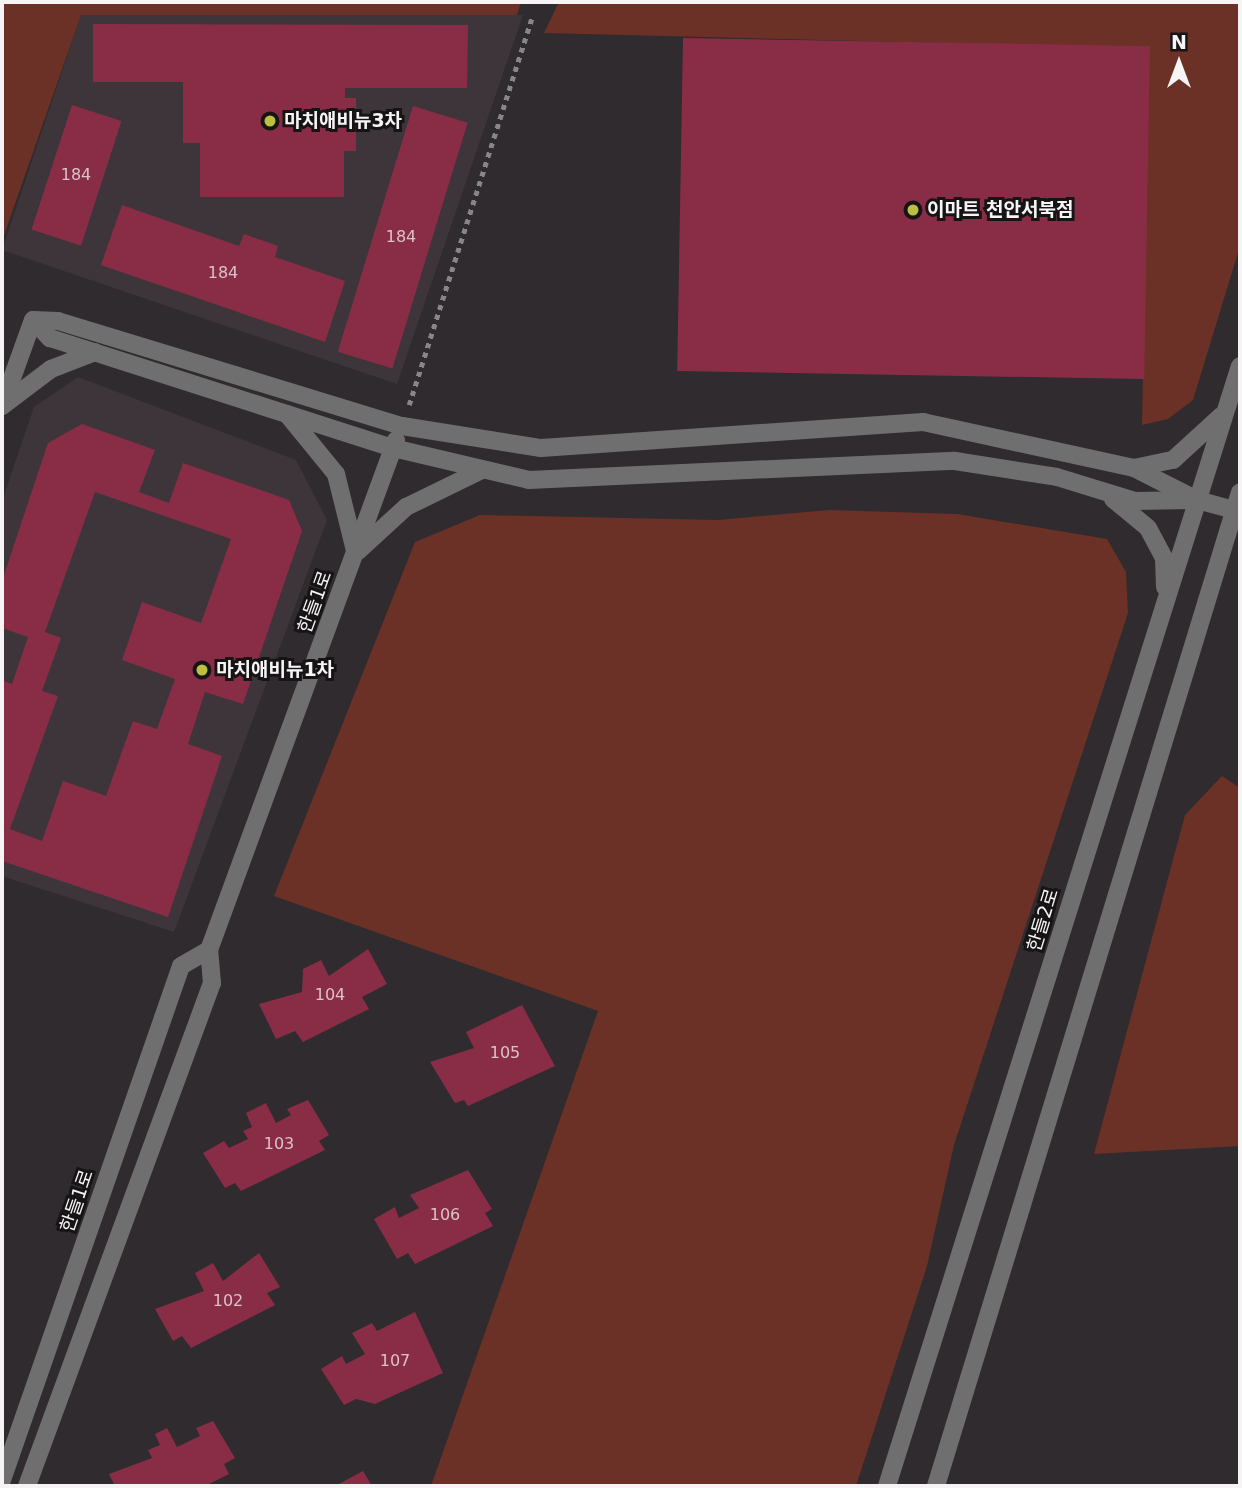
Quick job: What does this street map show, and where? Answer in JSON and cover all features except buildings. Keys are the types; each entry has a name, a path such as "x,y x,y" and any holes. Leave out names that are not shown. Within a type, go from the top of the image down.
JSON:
{"street":[{"path":"33,320 58,321 402,426 541,447 923,422 1134,468 1197,500 1235,510"},
{"path":"33,320 50,338 393,449 529,480 955,461 1105,492 1135,501 1197,500"},
{"path":"2,407 33,320"},
{"path":"2,407 51,369 95,352"},
{"name":"한들2로","path":"887,1486 1240,366"},
{"path":"1134,468 1173,460 1226,411"},
{"path":"287,414 336,474 355,554 406,507 483,469"},
{"name":"한들1로","path":"27,1486 212,984 209,950 402,426"},
{"path":"1105,492 1148,528 1164,558 1166,599"},
{"path":"936,1486 1240,492"},
{"name":"한들1로","path":"2,1480 181,967 209,950"}],"path":[{"path":"402,426 532,18"}],"shaded area":[{"path":"2,2 521,2 517,15 81,15 2,241"},
{"path":"559,2 1240,2 1240,246 1193,400 1168,419 1142,425 1149,48 544,33"},
{"path":"81,15 523,15 397,384 2,250"},
{"path":"78,377 296,460 327,520 174,932 2,876 2,501 34,407"},
{"path":"829,510 957,514 1107,539 1126,572 1128,613 954,1145 927,1266 856,1486 431,1486 598,1011 274,896 415,542 480,515 718,520"},
{"path":"1222,776 1240,788 1240,1146 1094,1154 1185,815"}],"place":[{"name":"마치애비뉴3차","path":"270,121"},
{"name":"이마트 천안서북점","path":"913,210"},
{"name":"마치애비뉴1차","path":"202,670"}]}
